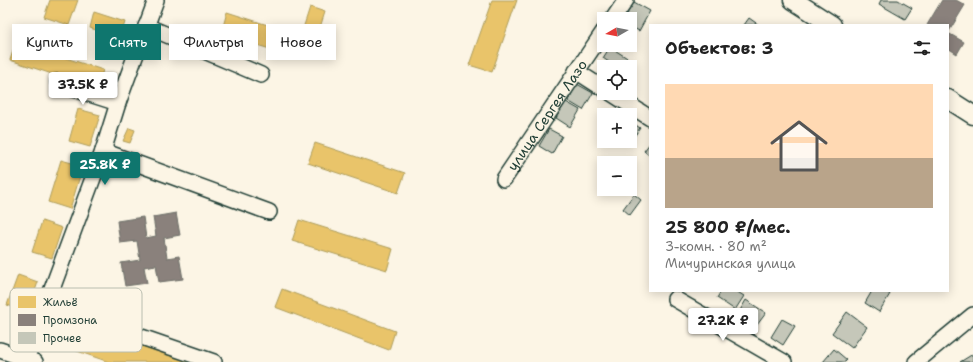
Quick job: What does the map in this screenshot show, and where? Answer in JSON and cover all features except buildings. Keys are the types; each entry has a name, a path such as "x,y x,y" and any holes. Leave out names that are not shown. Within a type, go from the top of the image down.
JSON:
{"main road":[{"path":"793,0 830,24"},
{"path":"949,100 973,115"}],"street":[{"path":"147,24 156,0"},
{"path":"618,12 626,0"},
{"path":"161,32 261,75"},
{"name":"улица Сергея Лазо","path":"504,179 597,41"},
{"path":"52,288 103,151 134,60"},
{"path":"576,71 597,84"},
{"path":"58,82 74,89 118,103"},
{"path":"622,100 649,117"},
{"path":"103,151 269,212"},
{"path":"675,299 784,362"},
{"path":"916,362 973,315"},
{"path":"142,337 214,362"},
{"path":"0,350 29,361"}]}
